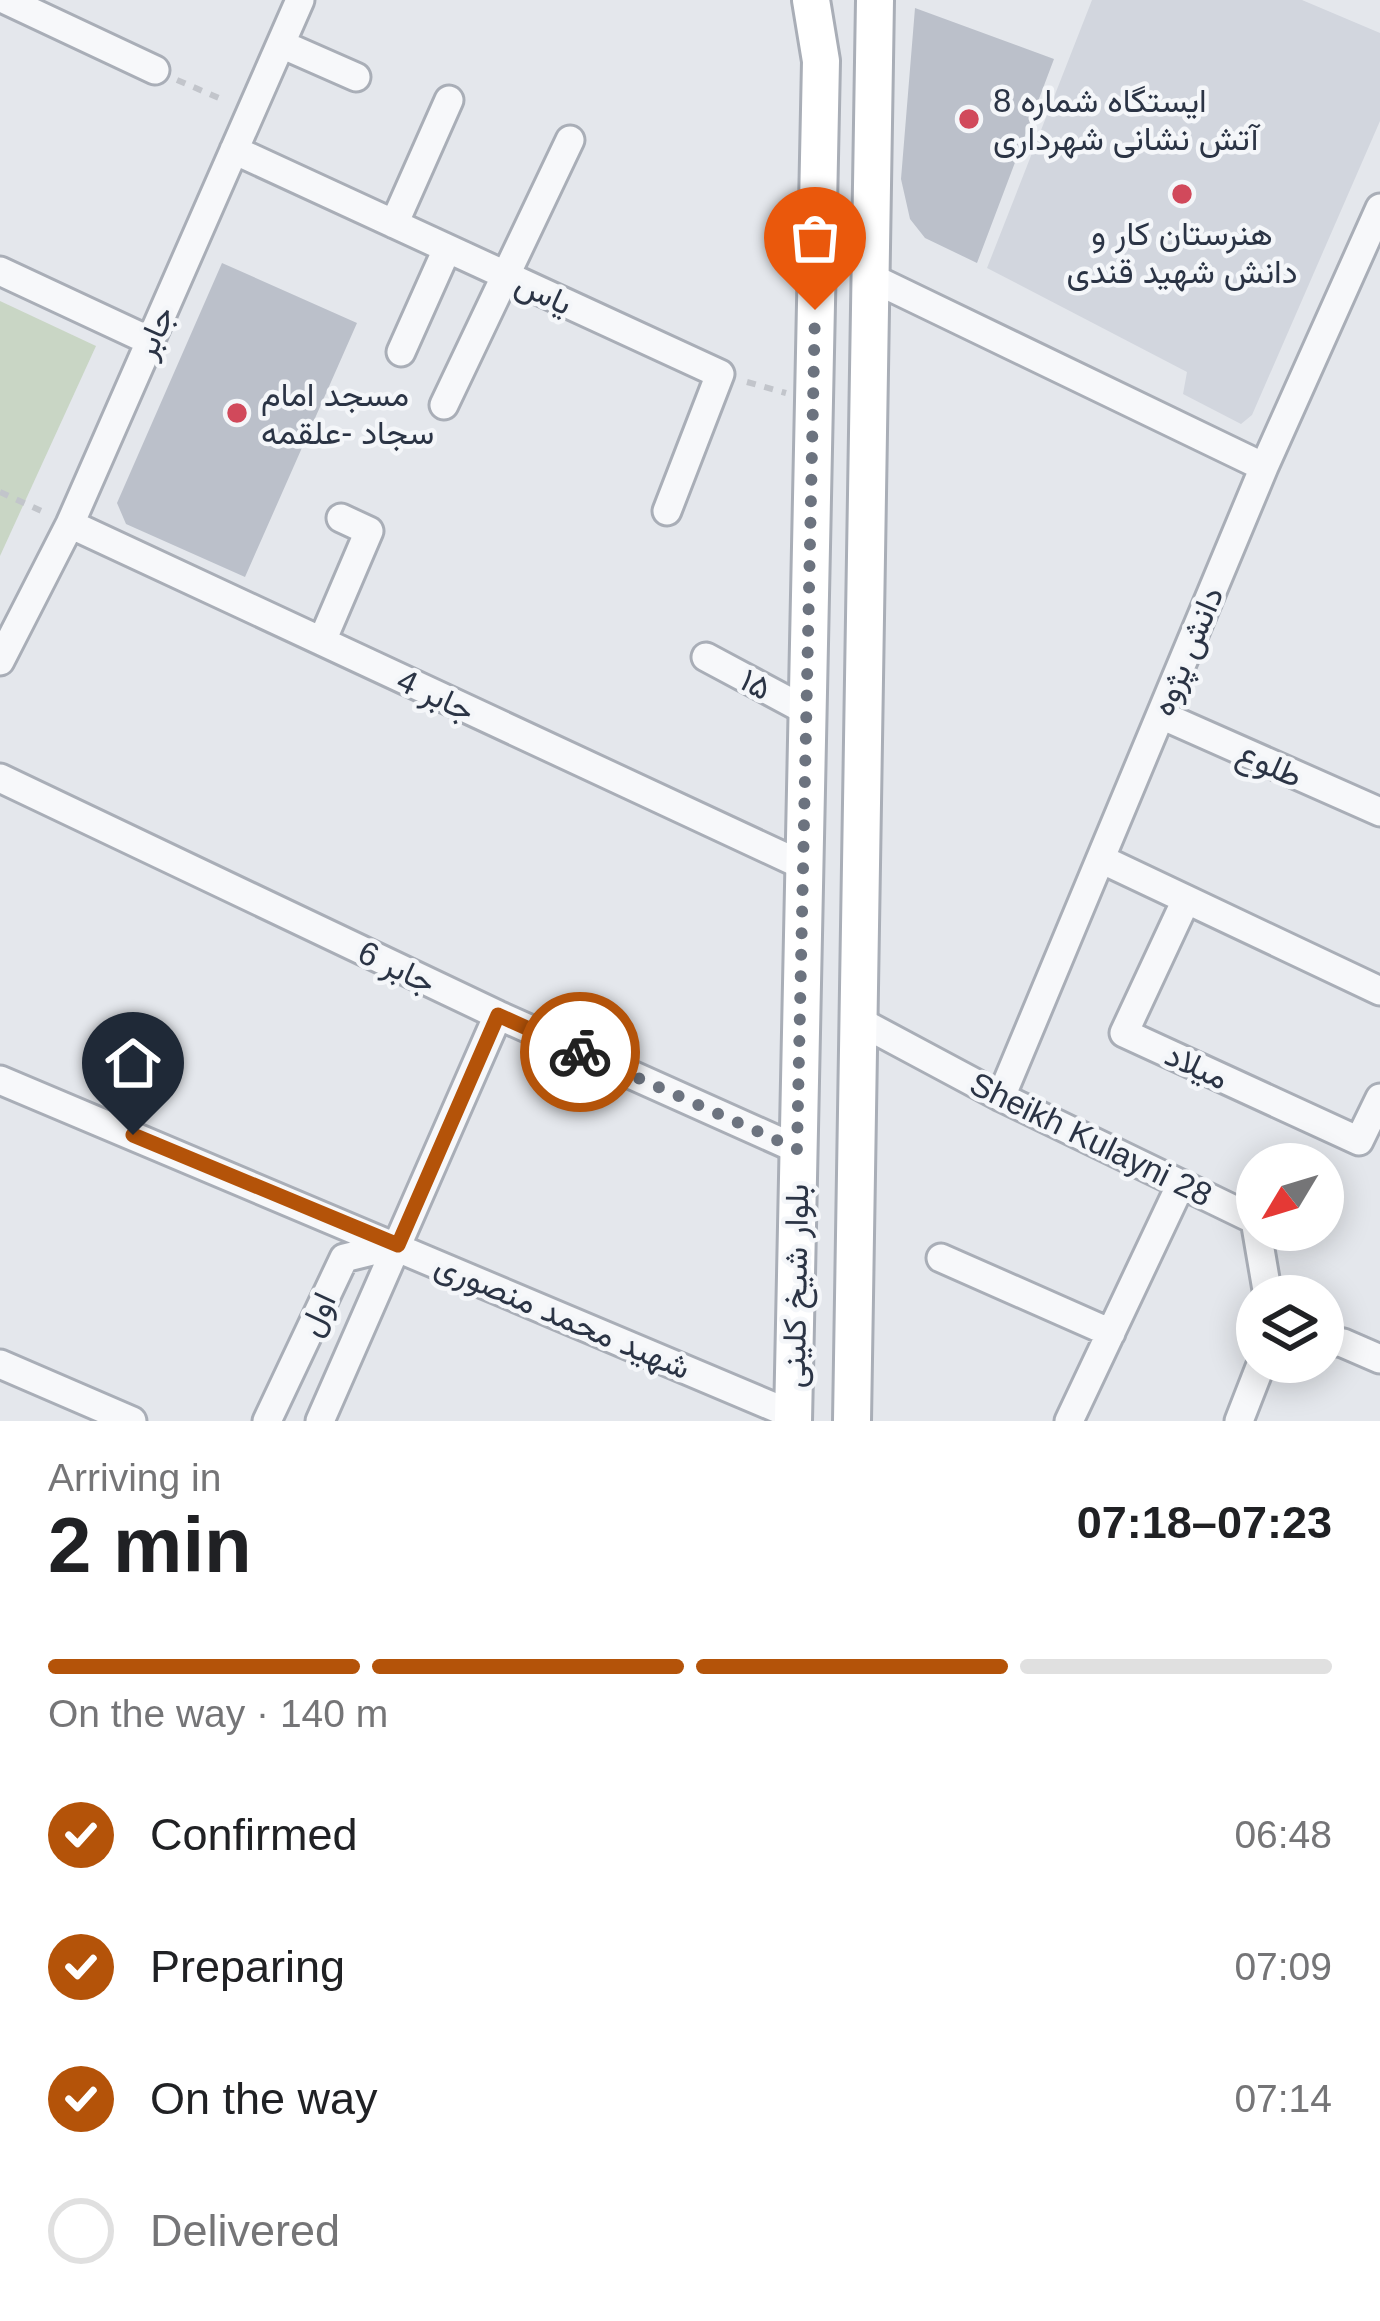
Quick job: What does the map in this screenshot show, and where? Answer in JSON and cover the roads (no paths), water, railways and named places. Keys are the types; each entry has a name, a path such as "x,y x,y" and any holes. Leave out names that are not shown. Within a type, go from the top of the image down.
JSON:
{"main road":[{"name":"بلوار شیخ کلینی","path":"793,1418 821,62 811,0"},
{"name":"بلوار شیخ کلینی","path":"853,1421 875,0"},
{"path":"816,264 872,278"}],"street":[{"path":"6,0 155,70"},
{"name":"جابر","path":"0,662 70,524 300,0"},
{"path":"280,44 356,77"},
{"path":"394,224 449,100"},
{"path":"444,405 570,140"},
{"name":"یاس","path":"234,150 720,374 668,511"},
{"name":"دانش پژوه","path":"1000,1097 1264,467 1380,208"},
{"path":"401,352 448,248"},
{"path":"0,271 150,341"},
{"path":"872,278 1264,467"},
{"path":"322,641 369,531 341,518"},
{"name":"جابر 4","path":"70,524 802,865"},
{"name":"۱۵","path":"706,657 806,710"},
{"name":"طلوع","path":"1161,715 1380,812"},
{"name":"جابر 6","path":"0,778 498,1015 797,1149"},
{"path":"1101,859 1380,991"},
{"name":"میلاد","path":"1186,900 1124,1033 1359,1141 1380,1098"},
{"name":"اول","path":"320,1421 498,1015"},
{"name":"Sheikh Kulayni 28","path":"859,1021 1000,1097 1255,1220 1264,1275"},
{"name":"شهید محمد منصوری","path":"0,1080 398,1245 793,1418"},
{"path":"1069,1421 1181,1184"},
{"name":"اول","path":"267,1421 344,1258 398,1245"},
{"path":"941,1258 1111,1333"},
{"path":"1344,1343 1380,1359"},
{"path":"0,1364 131,1421"},
{"path":"1239,1421 1254,1383"}],"place":[{"name":"ایستگاه شماره 8 آتش نشانی شهرداری","path":"969,119"},
{"name":"هنرستان کار و دانش شهید قندی","path":"1182,194"},
{"name":"مسجد امام سجاد -علقمه","path":"237,413"}]}
